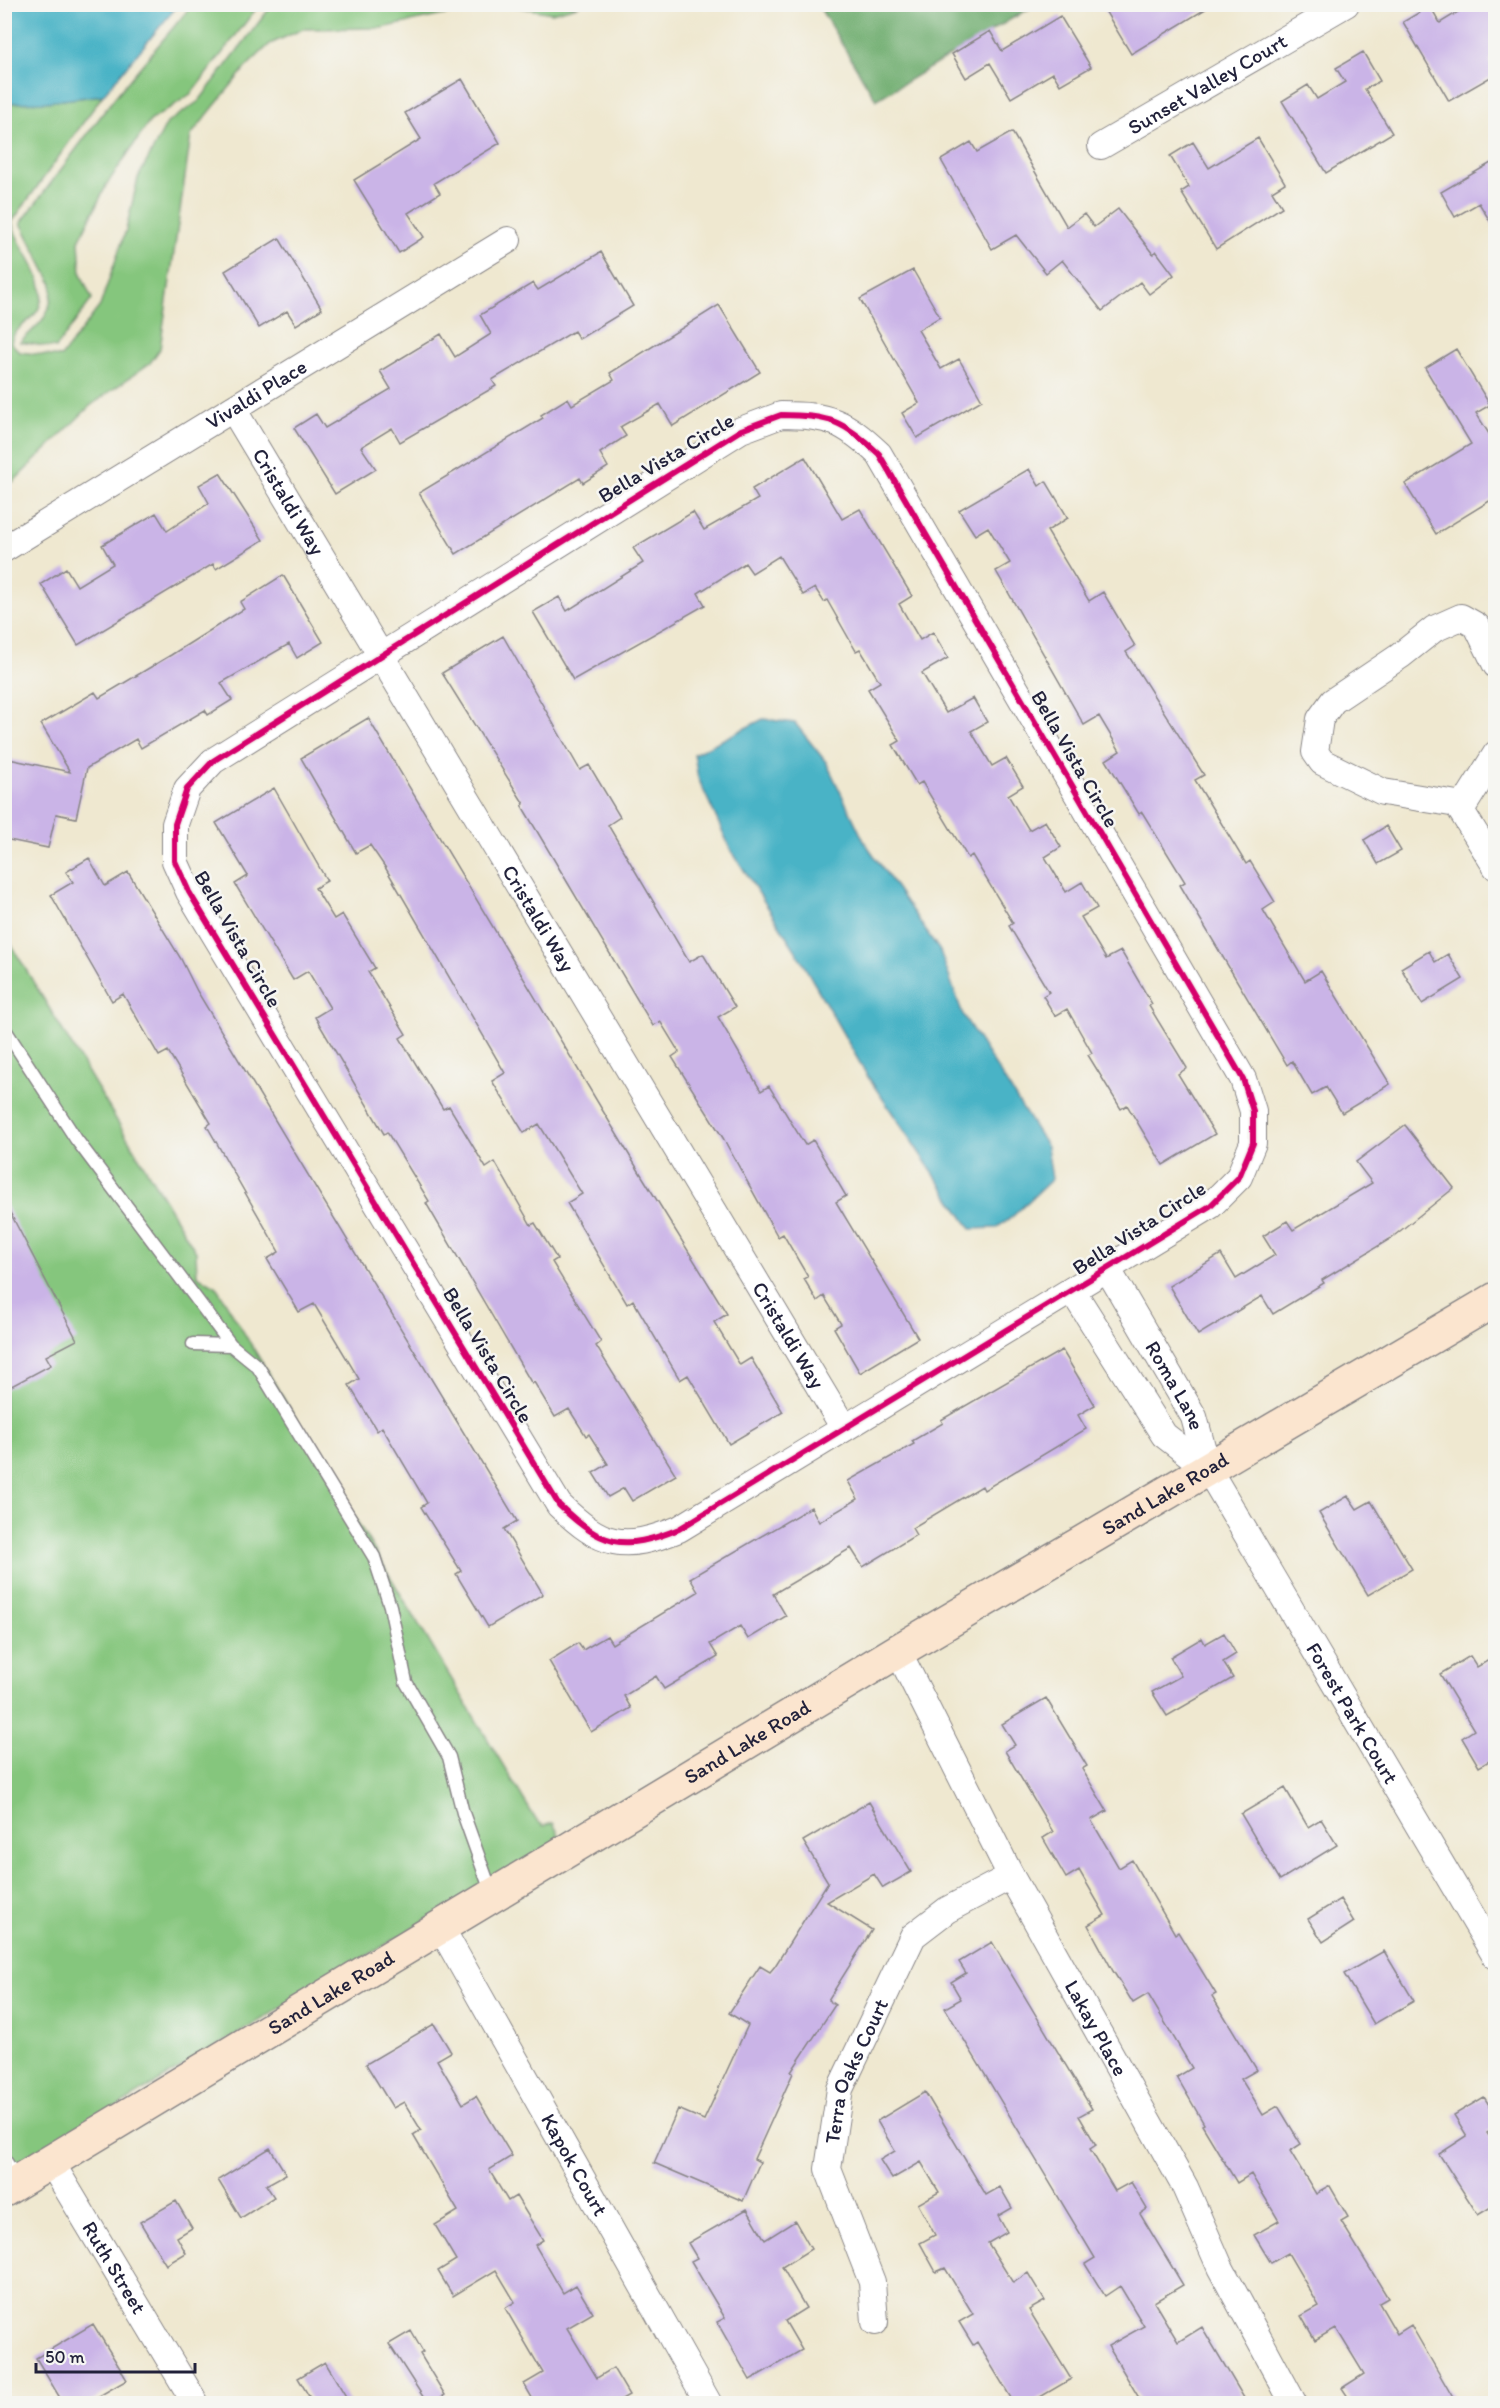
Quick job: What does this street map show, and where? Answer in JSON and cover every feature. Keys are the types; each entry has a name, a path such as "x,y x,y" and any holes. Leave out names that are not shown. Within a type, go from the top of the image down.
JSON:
{"street":[{"name":"Sunset Valley Court","path":"1101,146 1346,4"},
{"name":"Vivaldi Place","path":"4,549 508,240"},
{"name":"Cristaldi Way","path":"233,409 844,1428"},
{"name":"Bella Vista Circle","path":"781,415 818,415 853,430 879,454 1243,1078 1253,1111 1252,1143 1239,1177 1210,1206 1107,1268 679,1530 648,1542 612,1542 583,1527 559,1505 189,892 176,861 175,852 175,824 187,789 213,761 741,430 781,415"},
{"path":"1496,665 1477,626 1461,617 1434,629 1400,656 1350,687 1333,701 1320,719 1315,752 1322,762 1383,792 1457,804 1496,867"},
{"path":"1461,810 1496,754"},
{"name":"Roma Lane","path":"1107,1268 1194,1418 1208,1469"},
{"name":"Roma Lane","path":"1072,1290 1164,1435 1208,1469"},
{"name":"Sand Lake Road","path":"9,2177 51,2162 898,1651 1496,1299"},
{"path":"1122,1368 1153,1348"},
{"name":"Forest Park Court","path":"1208,1469 1496,1957"},
{"name":"Lakay Place","path":"898,1651 1011,1876 1185,2187 1220,2267 1294,2403"},
{"name":"Terra Oaks Court","path":"875,2322 872,2282 828,2169 840,2089 913,1936 947,1910 1011,1876"},
{"name":"Kapok Court","path":"441,1926 709,2403"},
{"name":"Ruth Street","path":"51,2162 196,2403"}],"lane":[{"path":"4,1028 76,1139 231,1345 258,1367 374,1557 390,1606 406,1682 448,1757 463,1813 492,1896"},
{"path":"193,1344 231,1345"}],"green space":[{"path":"192,5 259,5 191,94 150,121 107,184 79,241 81,274 92,299 56,348 20,342 44,318 52,295 52,284 21,223 115,97"},
{"path":"272,5 490,5 382,28 303,29 270,44 246,67 191,135 160,349 150,363 90,406 14,481 5,484 5,103 46,102 103,95 12,222 15,233 37,275 42,297 36,313 15,333 11,343 20,352 61,357 100,306 126,230 138,178 167,123 199,101"},
{"path":"507,5 580,5 552,13"},
{"path":"818,5 1035,5 876,100"},
{"path":"4,933 196,1252 197,1276 216,1286 536,1820 544,1826 553,1823 561,1839 4,2175"}],"water":[{"path":"4,5 178,5 103,95 46,102 5,103"},
{"path":"763,719 795,723 826,762 864,841 940,951 963,1015 1047,1147 1052,1179 1012,1217 996,1228 971,1229 868,1077 794,948 731,850 698,778 694,754"}],"building":[{"path":"1101,4 1214,4 1131,54"},
{"path":"1471,4 1496,4 1496,57 1489,60 1496,74 1449,101 1403,22 1430,6 1440,23"},
{"path":"1060,16 1091,67 1060,85 1053,73 1011,98 990,63 966,78 952,54 990,31 1002,51"},
{"path":"1363,52 1380,81 1365,89 1392,133 1326,173 1282,101 1308,85 1317,99 1345,82 1336,68"},
{"path":"462,79 500,143 434,183 440,193 408,213 424,237 399,253 354,180 421,139 405,113"},
{"path":"1012,132 1067,227 1084,214 1094,227 1118,209 1153,254 1156,251 1174,275 1149,294 1140,282 1102,311 1062,260 1046,273 1016,235 992,249 941,160 971,142 977,152"},
{"path":"1258,138 1285,183 1272,191 1282,207 1216,249 1181,192 1189,187 1170,156 1193,142 1209,168"},
{"path":"1496,160 1496,231 1479,203 1455,217 1441,192"},
{"path":"279,238 322,309 296,325 287,311 259,328 225,271"},
{"path":"601,252 633,306 579,339 574,331 492,380 496,386 400,442 392,428 361,447 376,469 335,494 294,428 316,414 325,428 391,389 380,371 441,334 455,357 491,334 480,315 533,283 538,290"},
{"path":"913,270 940,317 918,330 941,369 959,359 982,400 917,438 902,413 919,403 860,299"},
{"path":"719,305 760,372 673,426 660,404 620,427 626,436 600,453 608,467 583,483 580,478 456,554 419,493 543,418 541,415 568,398 572,405 614,380 610,373"},
{"path":"1456,349 1490,405 1476,413 1496,445 1496,497 1436,534 1405,484 1471,444 1425,368"},
{"path":"805,457 842,519 860,509 912,596 899,604 920,640 933,632 948,658 922,673 946,713 973,698 987,722 971,731 992,766 1006,758 1023,786 1008,795 1029,830 1045,821 1061,847 1045,857 1066,892 1082,882 1097,908 1081,917 1106,959 1121,951 1152,1004 1149,1006 1187,1068 1178,1074 1215,1134 1163,1165 1127,1105 1121,1109 1088,1055 1092,1053 1067,1009 1055,1016 1043,996 1049,992 1009,926 1013,923 972,855 968,858 922,782 917,785 893,745 900,741 868,689 880,682 860,649 856,651 827,600 824,602 815,588 803,595 779,556 752,573 745,563 698,593 705,605 573,680 533,612 559,597 567,611 643,563 633,548 693,512 704,530 758,499 752,489"},
{"path":"1029,469 1039,486 1046,481 1068,518 1047,531 1089,601 1103,592 1135,646 1126,652 1204,775 1195,780 1246,864 1250,861 1275,902 1263,910 1305,981 1321,971 1390,1084 1342,1113 1326,1087 1312,1095 1292,1061 1287,1065 1180,885 1185,882 1142,812 1139,814 1106,760 1120,751 1099,716 1084,725 996,571 1010,563 988,527 975,535 959,510"},
{"path":"220,473 263,540 216,569 213,564 78,645 41,584 66,568 77,586 113,564 102,545 156,513 167,531 209,503 199,485"},
{"path":"283,575 323,642 297,658 289,644 221,683 232,700 208,715 205,710 141,748 136,739 87,768 76,818 56,814 48,848 4,839 4,758 70,772 41,724 95,692 99,698 171,655 244,609 240,602"},
{"path":"503,636 580,770 589,765 620,817 608,825 689,962 703,954 735,1007 718,1017 761,1091 769,1086 805,1145 813,1140 846,1196 836,1202 918,1338 860,1373 834,1328 841,1324 824,1296 817,1301 804,1279 808,1277 783,1234 778,1237 723,1138 672,1057 679,1052 660,1021 653,1026 522,806 524,804 442,673"},
{"path":"368,718 727,1314 714,1322 740,1365 751,1358 783,1412 729,1444 688,1375 680,1380 633,1300 627,1304 567,1203 582,1194 539,1124 524,1133 492,1081 505,1073 385,867 370,845 356,853 301,758"},
{"path":"274,788 327,881 315,888 334,919 342,914 375,968 368,972 406,1034 400,1038 443,1109 449,1106 486,1168 495,1162 531,1225 535,1223 557,1259 552,1262 601,1342 596,1346 676,1475 632,1501 624,1488 608,1497 593,1473 608,1464 589,1434 586,1436 569,1409 555,1417 534,1382 532,1384 426,1203 429,1201 387,1132 384,1134 315,1017 330,1008 308,971 293,980 235,884 248,876 216,823"},
{"path":"1386,826 1401,851 1378,864 1364,840"},
{"path":"89,858 105,886 128,872 181,959 197,991 517,1521 504,1529 543,1594 488,1627 456,1574 461,1571 421,1507 427,1503 382,1427 377,1431 349,1385 359,1379 314,1304 299,1312 267,1259 279,1252 207,1126 211,1123 168,1051 159,1056 123,994 112,1001 51,895 73,882 66,872"},
{"path":"1429,951 1435,962 1448,954 1463,979 1422,1004 1401,968"},
{"path":"1405,1125 1454,1188 1390,1239 1322,1280 1324,1283 1273,1314 1262,1296 1198,1335 1169,1286 1221,1254 1236,1279 1275,1255 1263,1236 1287,1221 1293,1230 1372,1183 1356,1162"},
{"path":"4,1201 77,1340 46,1356 51,1365 4,1390"},
{"path":"1062,1350 1095,1405 1078,1415 1086,1429 984,1490 982,1486 912,1528 916,1535 863,1567 851,1548 773,1594 786,1616 748,1639 740,1626 710,1644 718,1657 664,1689 656,1676 624,1696 631,1708 591,1732 549,1661 578,1643 583,1650 607,1636 612,1644 698,1592 690,1578 811,1507 819,1522 858,1499 848,1481 914,1444 912,1441 943,1423 941,1420"},
{"path":"1348,1496 1357,1509 1371,1501 1412,1569 1368,1595 1319,1513"},
{"path":"1224,1633 1236,1654 1223,1662 1233,1678 1167,1716 1152,1692 1181,1676 1170,1657 1202,1638 1205,1644"},
{"path":"1470,1656 1477,1667 1496,1656 1496,1757 1479,1767 1462,1738 1474,1730 1440,1674"},
{"path":"1046,1698 1087,1766 1082,1769 1107,1811 1091,1820 1119,1868 1132,1860 1175,1934 1178,1932 1216,1994 1212,1996 1257,2070 1241,2079 1263,2115 1278,2106 1301,2144 1290,2151 1316,2194 1330,2186 1348,2217 1341,2221 1388,2298 1379,2303 1397,2334 1411,2325 1456,2403 1352,2403 1342,2388 1364,2374 1336,2328 1315,2340 1301,2316 1319,2306 1288,2253 1271,2263 1254,2235 1279,2221 1251,2174 1237,2183 1202,2125 1204,2124 1177,2077 1192,2068 1148,1994 1133,2003 1113,1971 1088,1925 1105,1915 1079,1870 1066,1878 1043,1838 1053,1832 1005,1751 1015,1745 1002,1724"},
{"path":"1285,1788 1308,1827 1321,1819 1337,1845 1280,1880 1241,1814"},
{"path":"869,1802 911,1872 883,1888 874,1874 827,1902 872,1930 828,2000 835,2005 791,2072 793,2073 754,2159 760,2162 743,2201 654,2163 678,2109 704,2120 748,2025 729,2013 760,1966 770,1972 775,1966 828,1882 803,1841"},
{"path":"1340,1899 1354,1922 1323,1942 1308,1919"},
{"path":"992,1942 1092,2109 1079,2116 1096,2145 1090,2149 1115,2191 1131,2182 1147,2209 1140,2214 1183,2285 1154,2302 1178,2342 1202,2327 1247,2403 1142,2403 1108,2346 1144,2326 1120,2286 1105,2296 1085,2264 1095,2258 945,2008 961,1999 951,1982 966,1973 959,1962"},
{"path":"1384,1951 1414,2001 1374,2024 1344,1974"},
{"path":"434,2024 451,2052 437,2060 463,2104 476,2096 512,2156 489,2170 508,2201 516,2196 543,2240 535,2245 563,2293 576,2285 593,2313 567,2328 597,2378 613,2368 629,2395 615,2403 535,2403 524,2384 543,2373 505,2308 515,2302 496,2270 453,2296 438,2271 456,2260 435,2225 458,2211 413,2135 421,2130 404,2102 393,2108 366,2064"},
{"path":"925,2092 986,2195 1000,2187 1012,2208 998,2216 1007,2232 988,2243 1013,2283 1028,2273 1045,2301 1029,2310 1071,2379 1030,2403 1014,2403 977,2342 973,2345 959,2322 973,2314 945,2268 936,2272 920,2243 935,2235 918,2204 939,2192 921,2162 892,2179 880,2160 895,2151 877,2121"},
{"path":"1484,2097 1496,2116 1496,2128 1487,2133 1496,2146 1496,2204 1478,2215 1439,2154 1467,2136 1454,2115"},
{"path":"270,2148 286,2174 266,2185 274,2197 241,2218 218,2180"},
{"path":"176,2201 192,2228 177,2237 186,2253 166,2265 140,2222"},
{"path":"747,2209 765,2240 795,2221 811,2249 782,2267 806,2308 785,2321 802,2350 750,2380 717,2322 725,2318 691,2261 697,2258 688,2243"},
{"path":"93,2324 127,2380 87,2403 63,2403 36,2358"},
{"path":"411,2331 423,2352 420,2354 445,2395 431,2403 427,2403 389,2344"},
{"path":"325,2362 350,2403 313,2403 298,2378"}],"cycle path":[{"path":"781,415 812,416 835,422 856,434 879,454 1243,1079 1253,1111 1253,1143 1239,1177 1210,1206 679,1529 642,1541 614,1541 601,1537 588,1529 559,1505 189,892 175,861 175,824 187,789 213,761 741,430 781,415"}]}
